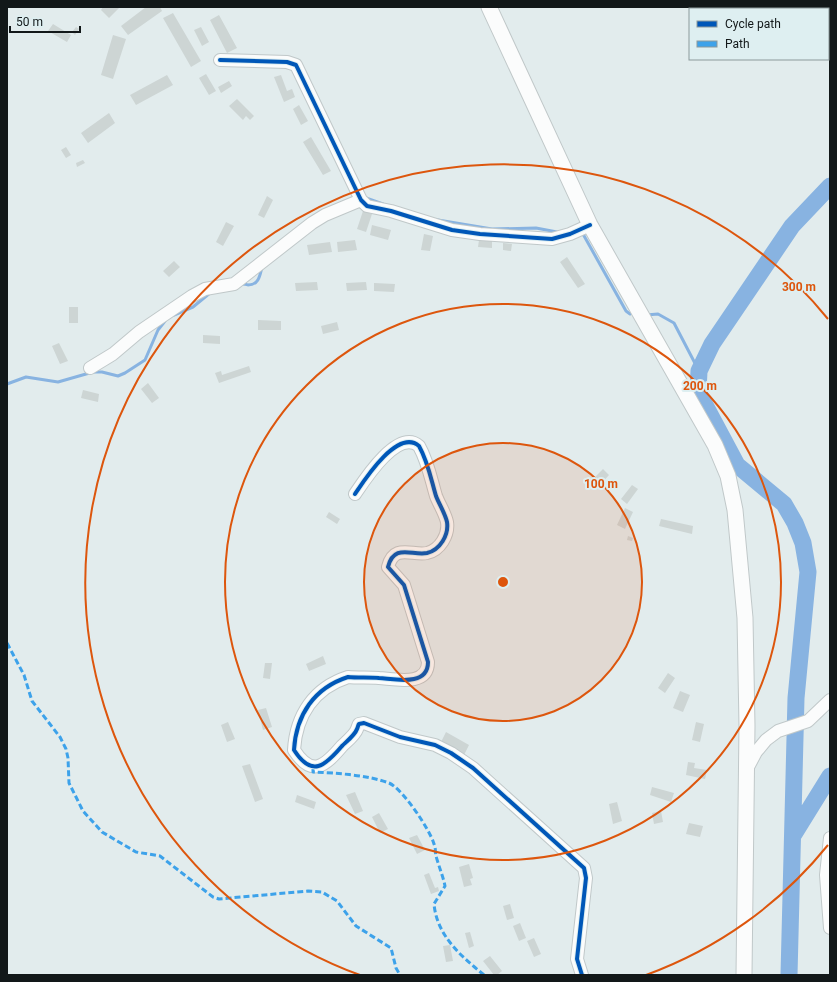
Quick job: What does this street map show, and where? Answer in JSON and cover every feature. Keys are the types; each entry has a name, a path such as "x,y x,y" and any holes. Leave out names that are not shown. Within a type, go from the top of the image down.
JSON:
{"main road":[{"path":"489,7 590,225 715,445 728,476 735,510 745,618 746,770 744,975"}],"street":[{"path":"220,60 287,62 296,65 360,200 367,206 391,211 452,230 480,234 552,239 570,234 590,225"},
{"path":"90,368 113,354 139,332 192,296 205,289 234,284 312,223 331,212 360,200"},
{"path":"355,494 374,468 399,445 414,442 419,446 433,480 436,494 447,521 446,532 438,547 427,553 402,552 394,555 388,567 404,585 428,662 428,668 421,676 410,680 348,677 342,679 310,700 299,723 294,750 306,764 312,767 319,767 324,765 341,748 357,729 359,724 364,723 400,737 442,747 472,768 584,868 586,878 577,959 582,975"},
{"path":"746,770 756,752 766,740 778,731 808,722 830,700"},
{"path":"830,838 826,875 830,926"}],"building":[{"path":"103,7 120,7 109,18 101,10"},
{"path":"146,7 160,7 162,11 128,35 121,26"},
{"path":"173,13 201,61 191,67 163,18"},
{"path":"219,15 237,48 227,53 210,20"},
{"path":"53,24 71,35 67,42 48,31"},
{"path":"76,27 79,29 75,35 72,32"},
{"path":"201,27 209,42 202,46 194,30"},
{"path":"113,35 126,39 113,79 101,75"},
{"path":"206,74 216,91 209,95 199,78"},
{"path":"167,75 173,85 136,105 130,95"},
{"path":"281,75 287,91 292,89 295,97 284,102 274,77"},
{"path":"229,81 232,86 221,93 218,87"},
{"path":"237,99 254,116 250,120 246,116 243,120 229,106"},
{"path":"299,105 308,121 301,125 293,109"},
{"path":"109,113 115,123 88,143 81,133"},
{"path":"311,137 331,171 323,175 303,142"},
{"path":"66,147 71,155 66,158 61,150"},
{"path":"83,160 85,163 77,167 76,163"},
{"path":"267,196 273,200 264,218 258,215"},
{"path":"363,211 372,214 366,232 357,229"},
{"path":"226,222 234,226 223,246 216,242"},
{"path":"372,225 391,230 388,240 370,235"},
{"path":"424,234 433,236 430,251 421,250"},
{"path":"355,240 357,250 338,252 337,242"},
{"path":"479,240 492,241 492,248 478,247"},
{"path":"330,242 332,252 309,255 307,245"},
{"path":"503,243 512,244 511,251 503,250"},
{"path":"567,257 585,284 578,288 560,262"},
{"path":"174,261 180,267 169,277 163,271"},
{"path":"317,282 318,290 296,291 295,283"},
{"path":"366,282 367,290 347,291 346,283"},
{"path":"374,283 395,284 394,292 374,291"},
{"path":"69,307 78,307 78,323 69,323"},
{"path":"258,320 281,321 281,330 258,330"},
{"path":"337,322 339,330 323,334 321,326"},
{"path":"203,335 220,336 220,344 203,343"},
{"path":"59,343 68,361 60,364 52,346"},
{"path":"249,366 251,372 219,383 215,373 221,371 222,375"},
{"path":"148,383 159,398 152,403 141,389"},
{"path":"83,390 99,394 98,402 81,398"},
{"path":"603,469 609,475 598,487 591,481"},
{"path":"632,485 638,489 627,504 621,499"},
{"path":"625,508 633,512 625,529 617,525"},
{"path":"329,512 340,519 337,524 326,517"},
{"path":"661,519 693,526 692,534 659,526"},
{"path":"628,536 633,538 632,541 627,540"},
{"path":"323,656 326,664 309,671 306,664"},
{"path":"265,663 272,663 270,679 263,678"},
{"path":"668,673 675,678 665,693 658,688"},
{"path":"680,691 690,695 683,712 673,708"},
{"path":"266,708 272,727 263,730 258,710"},
{"path":"228,722 235,739 227,742 221,725"},
{"path":"696,722 704,724 700,742 692,740"},
{"path":"446,732 469,745 464,755 441,742"},
{"path":"688,762 695,763 694,768 707,770 705,779 686,775"},
{"path":"250,764 263,799 255,802 242,766"},
{"path":"652,787 674,793 671,802 650,795"},
{"path":"355,792 363,811 355,814 346,795"},
{"path":"297,795 316,802 314,809 295,802"},
{"path":"617,802 622,821 613,824 609,804"},
{"path":"661,811 663,822 654,824 652,813"},
{"path":"379,813 388,829 380,833 372,817"},
{"path":"689,823 703,826 700,837 686,834"},
{"path":"417,835 425,850 417,854 409,838"},
{"path":"469,864 473,878 470,879 472,885 464,887 459,867"},
{"path":"429,873 435,888 438,887 439,891 431,894 424,875"},
{"path":"510,904 514,918 507,920 503,906"},
{"path":"520,923 526,938 519,941 513,926"},
{"path":"470,932 474,946 469,948 465,933"},
{"path":"534,938 541,954 534,957 527,941"},
{"path":"450,945 453,961 446,962 443,946"},
{"path":"490,956 502,971 497,975 494,975 483,961"}],"waterway":[{"path":"789,975 796,698 808,572 803,543 795,523 784,504 737,465 698,392 699,371 712,344 792,226 830,186"},
{"path":"366,198 383,204"},
{"path":"438,220 492,229 536,228 557,232"},
{"path":"583,234 626,311 630,314"},
{"path":"242,284 252,285 255,283 261,273 262,267"},
{"path":"174,315 193,307 210,293"},
{"path":"646,315 658,314 674,323 699,371"},
{"path":"7,384 26,377 58,382 93,372 102,372 118,376 145,360 158,330 165,321"},
{"path":"794,834 830,776"}],"marked path":[{"path":"7,643 24,675 32,701 60,737 66,749 68,758 69,783 83,811 102,832 136,852 160,856 213,897 219,899 308,891 322,892 337,901 356,926 391,948 396,968 400,975"},
{"path":"313,768 313,772 362,776 381,780 395,787 408,801 422,820 435,846 436,856 445,886 434,904 440,926 445,936 459,953 484,975"}],"cycle path":[{"path":"220,60 287,62 296,65 361,200 367,206 391,211 452,230 480,234 552,239 570,234 590,225"},
{"path":"355,494 374,467 392,449 402,444 411,442 419,446 427,464 436,496 447,522 447,532 443,541 436,549 427,553 399,553 391,560 388,567 404,585 428,662 427,670 423,675 410,680 348,677 326,688 316,696 303,714 298,725 294,750 307,764 318,766 330,759 354,734 359,724 364,723 400,737 435,745 451,753 473,768 584,868 586,878 577,959 582,975"}]}
